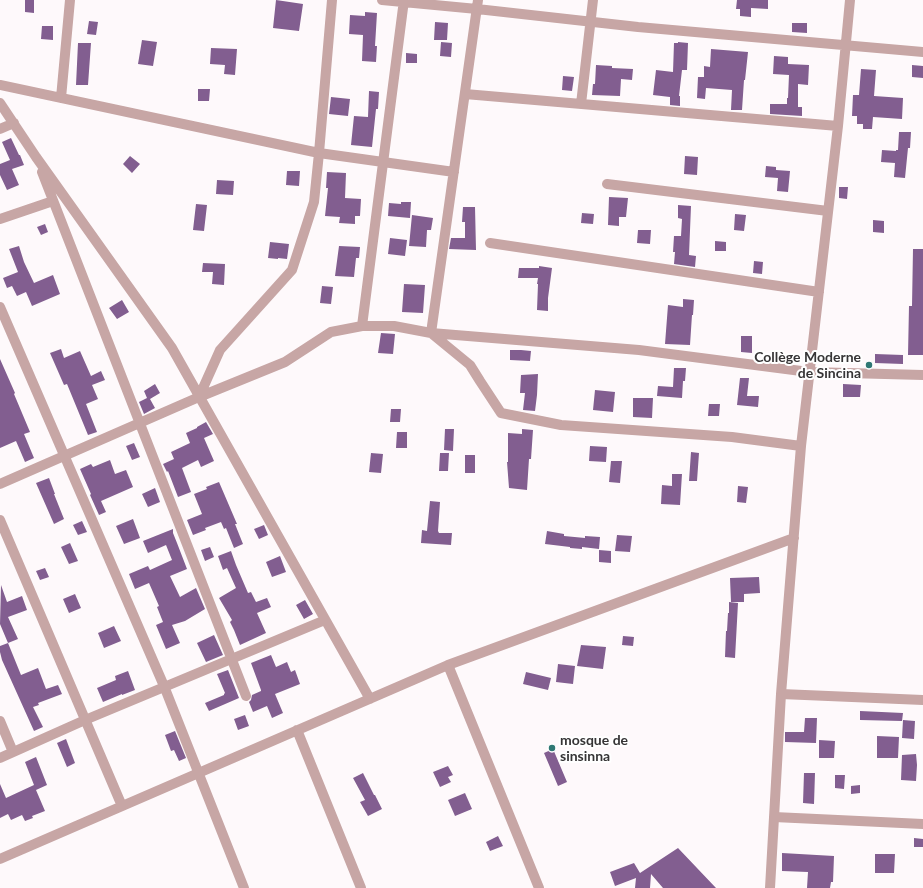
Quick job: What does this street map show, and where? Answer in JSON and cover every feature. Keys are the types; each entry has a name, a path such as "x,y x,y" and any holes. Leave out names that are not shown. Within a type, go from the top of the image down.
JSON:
{"street":[{"path":"61,98 70,0"},
{"path":"199,397 220,350 292,270 314,202 332,0"},
{"path":"382,0 478,4 591,22 646,28 923,52"},
{"path":"581,104 593,0"},
{"path":"770,888 781,694 801,446 838,126 850,0"},
{"path":"362,326 404,1"},
{"path":"431,333 478,4"},
{"path":"0,85 319,153 454,172"},
{"path":"465,94 838,126"},
{"path":"0,103 36,157 172,348 370,699"},
{"path":"0,129 14,123"},
{"path":"36,157 246,696"},
{"path":"607,184 828,211"},
{"path":"0,219 53,201"},
{"path":"490,244 819,292"},
{"path":"0,307 164,686 244,888"},
{"path":"0,484 199,397 285,362 332,332 362,326 394,326 431,333 639,350 810,372 923,376"},
{"path":"431,333 470,365 501,413 561,425 732,437 801,446"},
{"path":"0,520 122,806"},
{"path":"0,859 448,665 794,538"},
{"path":"0,758 164,686 325,620"},
{"path":"448,665 539,888"},
{"path":"781,694 923,700"},
{"path":"0,721 13,752"},
{"path":"297,730 361,888"},
{"path":"774,817 923,824"}],"building":[{"path":"25,0 34,0 34,13 25,12"},
{"path":"276,0 303,4 299,31 273,28"},
{"path":"737,0 768,0 768,9 751,8 751,17 740,16 740,9 736,9"},
{"path":"365,12 377,13 375,46 377,46 376,62 362,61 363,35 349,34 350,15 365,16"},
{"path":"89,21 98,22 96,35 87,34"},
{"path":"435,22 448,23 447,40 434,40"},
{"path":"792,23 807,23 807,33 792,32"},
{"path":"42,26 53,26 53,40 41,39"},
{"path":"142,40 157,42 153,66 138,64"},
{"path":"441,42 452,43 451,57 440,56"},
{"path":"78,43 91,43 88,85 76,85"},
{"path":"674,43 688,43 687,70 682,70 679,96 680,106 670,105 670,97 653,95 656,70 673,72"},
{"path":"211,48 237,49 235,75 224,74 225,65 210,64"},
{"path":"711,49 748,52 742,110 731,110 732,90 706,88 705,99 697,98 698,77 704,77 704,66 710,67"},
{"path":"406,53 417,54 417,63 406,63"},
{"path":"774,56 788,57 788,64 809,65 808,85 798,84 798,107 802,107 802,116 770,114 770,104 787,104 788,98 789,75 773,74"},
{"path":"596,65 612,66 612,68 633,69 632,80 621,79 620,96 592,95 593,84 595,84"},
{"path":"912,65 923,66 923,78 912,77"},
{"path":"861,69 876,70 874,96 903,98 902,119 873,117 872,129 863,129 863,124 857,124 857,116 852,116 853,95 859,95"},
{"path":"563,76 574,77 572,91 562,90"},
{"path":"198,89 210,89 209,101 198,101"},
{"path":"369,91 379,92 372,147 351,145 354,116 368,117"},
{"path":"331,97 350,99 348,116 329,114"},
{"path":"899,132 911,132 905,178 894,177 895,163 881,162 882,150 898,150"},
{"path":"11,138 24,165 12,169 19,185 7,190 0,175 0,164 10,160 2,142"},
{"path":"130,156 140,164 132,173 123,164"},
{"path":"685,156 698,157 697,175 684,174"},
{"path":"766,166 776,167 776,170 790,171 788,192 777,191 778,178 765,177"},
{"path":"287,171 300,171 299,186 286,185"},
{"path":"327,172 346,173 345,198 361,199 360,216 355,216 355,224 339,223 340,217 325,216 328,188 326,188"},
{"path":"217,180 234,181 233,195 216,194"},
{"path":"839,187 848,187 847,199 839,198"},
{"path":"609,197 628,198 626,217 619,217 619,226 608,225"},
{"path":"401,202 411,202 410,218 388,216 389,203 401,204"},
{"path":"196,204 207,205 204,231 193,230"},
{"path":"678,205 691,206 689,255 696,256 695,267 674,264 674,236 681,236 682,219 678,218"},
{"path":"463,207 475,207 476,250 449,249 451,238 465,238 465,222 462,222"},
{"path":"582,213 594,214 593,224 581,223"},
{"path":"735,214 746,215 744,231 734,230"},
{"path":"412,215 433,218 431,230 427,230 426,247 409,246"},
{"path":"873,220 884,221 884,233 873,232"},
{"path":"45,224 48,232 41,235 37,227"},
{"path":"638,230 651,230 650,244 637,243"},
{"path":"390,238 407,240 405,256 388,254"},
{"path":"715,241 726,242 726,251 715,251"},
{"path":"270,242 289,244 287,259 268,258"},
{"path":"19,246 24,262 34,283 53,275 60,294 32,306 26,292 17,296 12,286 7,288 3,278 18,272 9,249"},
{"path":"339,246 360,247 359,258 356,258 354,277 335,276"},
{"path":"913,249 923,249 923,355 908,355 909,306 912,306"},
{"path":"754,261 763,262 762,274 753,273"},
{"path":"203,263 225,264 224,285 212,284 213,272 202,272"},
{"path":"539,266 552,268 548,298 548,311 537,310 538,278 518,278 519,268 539,268"},
{"path":"404,284 425,285 423,313 402,312"},
{"path":"322,286 333,287 331,304 320,303"},
{"path":"683,299 694,300 690,345 665,344 668,305 683,307"},
{"path":"122,300 129,312 117,319 109,308"},
{"path":"381,333 395,334 393,354 378,353"},
{"path":"741,336 752,336 752,353 741,352"},
{"path":"61,349 64,358 80,351 91,376 101,371 105,380 92,385 98,399 86,404 97,432 88,435 67,384 64,385 50,353"},
{"path":"510,350 531,351 530,361 510,360"},
{"path":"875,354 903,355 903,364 875,363"},
{"path":"0,359 30,432 24,434 34,458 25,462 16,441 0,448"},
{"path":"674,368 686,368 685,381 683,381 682,398 657,396 658,386 673,387"},
{"path":"538,374 535,411 523,410 525,393 520,393 521,375"},
{"path":"740,378 749,378 747,396 759,396 758,407 737,405"},
{"path":"155,384 160,393 150,399 155,408 144,414 139,402 147,398 144,391"},
{"path":"843,384 861,385 860,397 843,397"},
{"path":"595,390 615,392 613,412 593,410"},
{"path":"633,398 653,398 652,418 633,417"},
{"path":"709,404 720,404 719,416 708,416"},
{"path":"391,409 401,409 400,422 390,422"},
{"path":"206,422 213,434 204,438 214,461 201,467 198,460 182,468 191,492 178,497 168,471 167,472 163,464 174,459 171,452 190,443 186,433"},
{"path":"445,429 454,429 453,451 444,450"},
{"path":"522,429 533,430 527,490 509,488 507,462 508,433 522,434"},
{"path":"397,432 407,432 407,448 396,448"},
{"path":"134,443 140,457 132,460 126,446"},
{"path":"590,446 607,447 606,462 589,461"},
{"path":"691,452 699,453 697,481 689,481"},
{"path":"371,453 383,454 381,473 369,472"},
{"path":"440,453 449,453 448,471 439,471"},
{"path":"465,455 475,455 475,473 465,473"},
{"path":"110,460 115,474 126,470 133,487 101,501 106,512 99,515 80,469 91,464 93,467"},
{"path":"611,461 622,461 620,483 609,482"},
{"path":"672,474 682,474 680,505 661,504 662,485 672,486"},
{"path":"49,478 64,519 54,524 36,483"},
{"path":"219,482 237,524 235,524 243,544 234,548 226,528 224,529 221,522 205,528 206,530 193,535 187,520 202,514 194,494"},
{"path":"738,486 748,487 746,503 737,502"},
{"path":"155,488 160,502 148,507 142,494"},
{"path":"430,501 440,502 438,531 439,533 452,533 451,545 421,543 422,530 427,531"},
{"path":"133,519 140,538 124,544 116,526"},
{"path":"82,521 87,532 78,535 73,525"},
{"path":"264,525 268,535 259,539 254,529"},
{"path":"173,529 173,533 187,569 170,576 180,597 196,588 205,609 185,621 172,625 180,643 166,649 156,625 163,622 157,607 159,606 149,583 135,589 129,574 148,566 150,570 172,560 166,545 148,553 143,541"},
{"path":"547,531 564,534 564,536 585,538 585,536 600,537 599,549 582,547 582,549 570,548 545,544"},
{"path":"617,535 632,536 630,552 615,551"},
{"path":"70,543 78,561 69,564 61,547"},
{"path":"210,547 214,557 205,561 201,550"},
{"path":"599,550 611,551 611,563 599,562"},
{"path":"231,551 248,593 251,592 256,602 267,598 271,607 257,613 266,633 240,645 230,622 232,620 219,598 236,588 227,568 223,570 218,556"},
{"path":"280,556 286,572 272,577 266,562"},
{"path":"45,568 49,577 40,580 36,571"},
{"path":"759,577 760,593 744,594 744,602 731,602 730,578"},
{"path":"1,585 7,602 22,596 27,610 8,617 18,639 8,643 0,624"},
{"path":"75,594 81,608 69,613 63,599"},
{"path":"305,600 313,614 304,619 296,605"},
{"path":"729,602 738,603 735,658 725,657"},
{"path":"114,626 121,641 104,648 98,633"},
{"path":"214,635 223,655 206,662 197,643"},
{"path":"623,636 634,637 633,646 622,645"},
{"path":"8,643 21,675 38,668 46,689 58,685 62,694 38,703 39,705 33,707 43,727 34,731 2,660 0,646"},
{"path":"581,645 606,647 603,669 577,666"},
{"path":"271,655 276,667 287,662 291,672 295,670 300,684 275,694 283,713 272,718 267,706 253,712 249,702 252,695 261,691 251,663"},
{"path":"558,664 575,666 573,684 556,682"},
{"path":"228,670 239,698 209,711 205,703 224,695 225,693 217,674"},
{"path":"128,671 135,690 103,702 97,688 116,680 115,676"},
{"path":"526,672 551,678 548,690 523,684"},
{"path":"860,711 903,713 902,721 860,720"},
{"path":"245,715 249,726 238,730 234,719"},
{"path":"805,718 817,718 816,743 785,742 785,732 804,732"},
{"path":"903,720 915,721 914,739 902,738"},
{"path":"175,731 186,758 179,761 174,750 171,751 165,735"},
{"path":"877,736 899,737 898,758 877,758"},
{"path":"66,739 75,763 67,767 57,743"},
{"path":"819,740 835,741 834,758 819,758"},
{"path":"553,749 567,782 558,786 544,753"},
{"path":"916,754 916,781 901,780 902,755"},
{"path":"36,757 47,785 36,790 45,811 32,816 33,818 25,821 22,815 11,820 8,814 0,818 0,784 6,798 34,785 25,762"},
{"path":"448,766 453,775 448,777 451,782 440,787 433,772"},
{"path":"363,773 382,809 368,816 360,802 365,800 353,778"},
{"path":"804,773 815,773 814,804 803,803"},
{"path":"835,775 845,775 844,789 835,788"},
{"path":"860,785 860,793 851,794 851,786"},
{"path":"465,793 472,809 455,816 448,800"},
{"path":"498,836 503,846 490,851 486,842"},
{"path":"914,838 923,839 923,847 914,847"},
{"path":"678,848 716,888 663,888 651,874 650,888 635,888 636,878 615,886 610,872 634,863 640,873"},
{"path":"782,853 834,856 833,882 831,882 830,888 807,888 808,872 782,871"},
{"path":"875,854 895,854 894,873 875,873"}],"place":[{"name":"Collège Moderne de Sincina","path":"869,365"},
{"name":"mosque de sinsinna","path":"552,748"}]}
